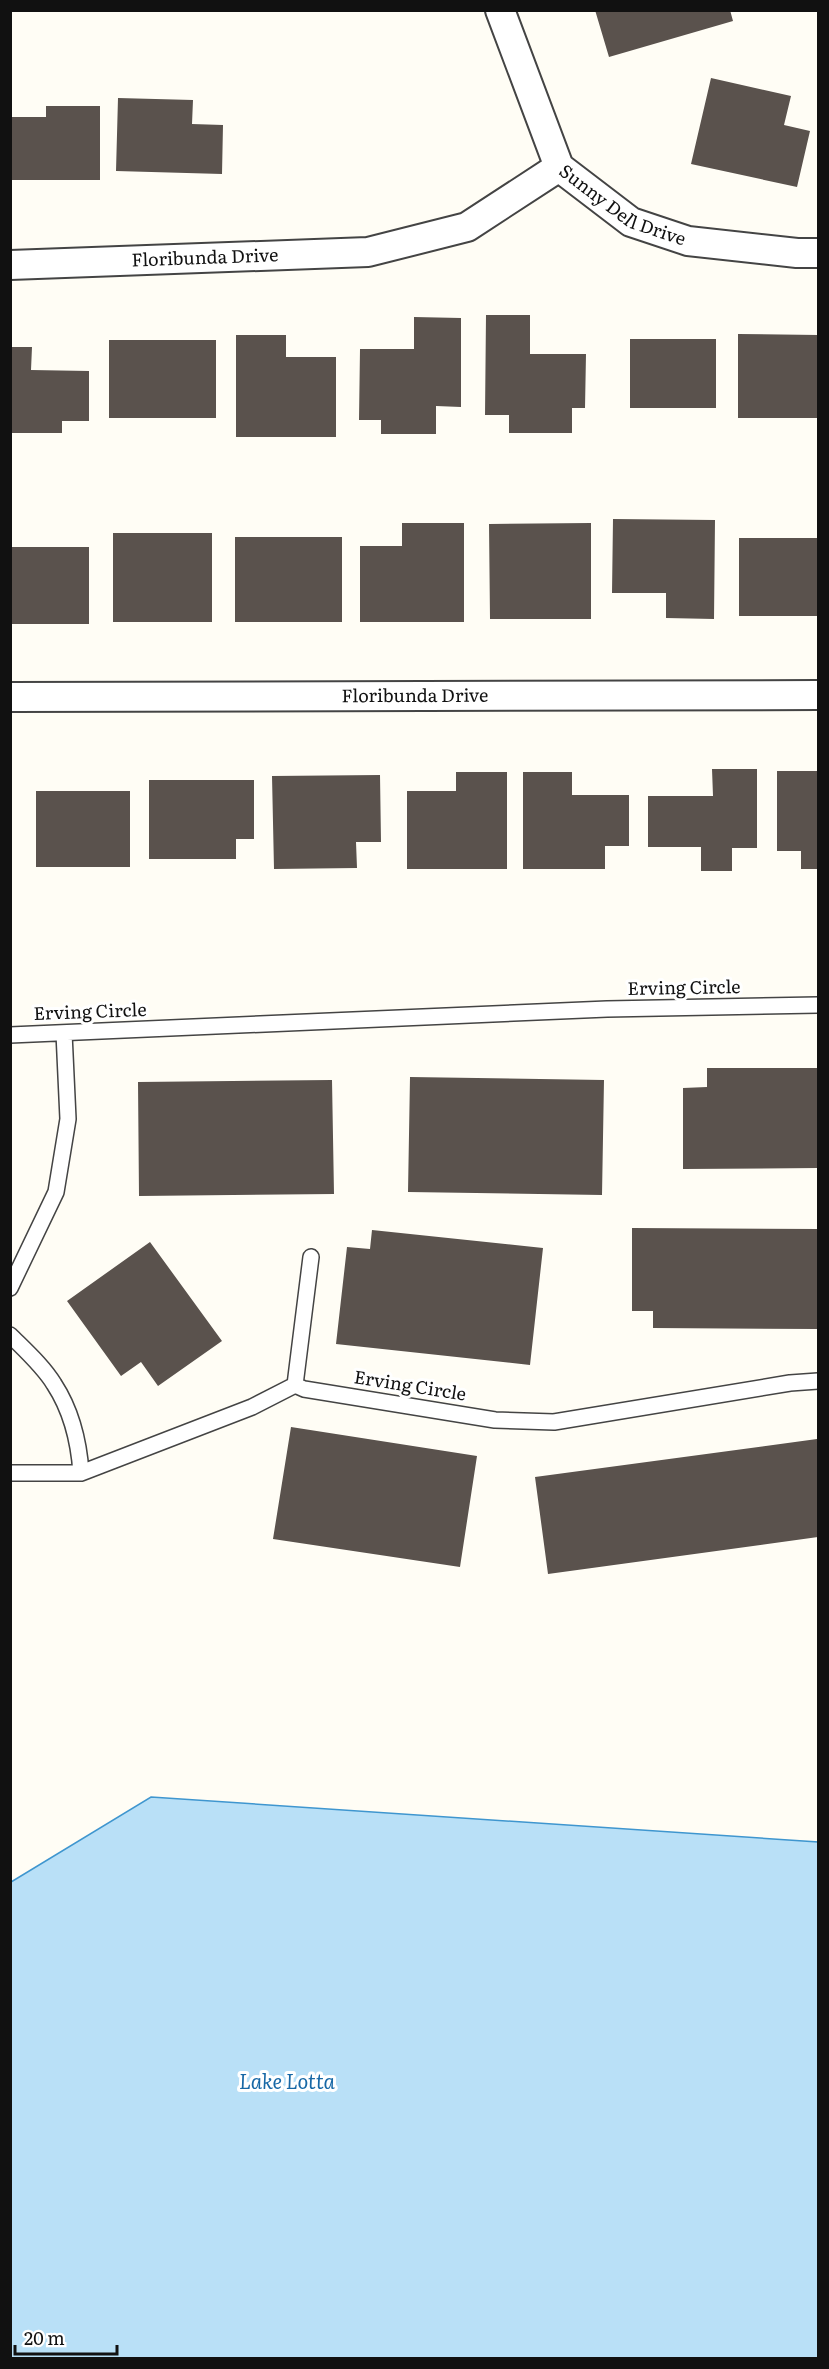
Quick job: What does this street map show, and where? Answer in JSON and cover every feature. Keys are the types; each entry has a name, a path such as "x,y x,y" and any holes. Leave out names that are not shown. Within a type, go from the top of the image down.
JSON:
{"street":[{"name":"Sunny Dell Drive","path":"500,10 559,167 631,222 688,241 797,253 819,253"},
{"name":"Floribunda Drive","path":"10,265 368,252 467,226 559,167"},
{"name":"Floribunda Drive","path":"10,697 819,695"}],"lane":[{"name":"Erving Circle","path":"10,1035 607,1009 819,1005"},
{"path":"10,1288 56,1192 68,1119 64,1033"},
{"path":"10,1473 81,1473 252,1407 295,1385 311,1257"},
{"path":"10,1335 54,1383 69,1415 79,1447 81,1473"},
{"name":"Erving Circle","path":"295,1385 304,1389 495,1420 554,1422 790,1383 819,1381"}],"water":[{"name":"Lake Lotta","path":"151,1797 818,1842 818,2358 11,2358 11,1882"}],"building":[{"path":"595,10 730,10 733,21 609,57"},
{"path":"711,78 791,96 784,125 810,131 797,187 691,164"},
{"path":"118,98 193,100 192,124 223,125 222,174 116,171"},
{"path":"46,106 100,106 100,180 10,180 10,117 46,117"},
{"path":"486,315 530,315 530,354 586,354 585,408 572,408 572,433 509,433 509,415 485,415"},
{"path":"414,317 461,318 461,407 436,406 436,434 381,434 381,420 359,420 360,349 414,349"},
{"path":"738,334 818,335 818,418 738,418"},
{"path":"236,335 286,335 286,357 336,357 336,437 236,437"},
{"path":"630,339 716,339 716,408 630,408"},
{"path":"109,340 216,340 216,418 109,418"},
{"path":"10,347 32,347 31,370 89,371 89,421 62,421 62,433 10,433"},
{"path":"613,519 715,520 714,619 666,618 666,593 612,593"},
{"path":"402,523 464,523 464,622 360,622 360,546 402,546"},
{"path":"591,523 591,619 490,619 489,524"},
{"path":"113,533 212,533 212,622 113,622"},
{"path":"235,537 342,537 342,622 235,622"},
{"path":"739,538 818,538 818,616 739,616"},
{"path":"10,547 89,547 89,624 10,624"},
{"path":"712,769 757,769 757,848 732,848 732,871 701,871 701,847 648,847 648,796 713,796"},
{"path":"777,771 818,771 818,869 801,869 801,851 777,851"},
{"path":"456,772 507,772 507,869 407,869 407,791 456,791"},
{"path":"523,772 572,772 572,795 629,795 629,846 605,846 605,869 523,869"},
{"path":"380,775 381,842 356,842 357,868 274,869 272,776"},
{"path":"149,780 254,780 254,839 236,839 236,859 149,859"},
{"path":"36,791 130,791 130,867 36,867"},
{"path":"707,1068 818,1068 818,1168 683,1169 683,1088 707,1087"},
{"path":"410,1077 604,1080 602,1195 408,1192"},
{"path":"332,1080 334,1194 139,1196 138,1082"},
{"path":"632,1228 818,1229 818,1329 653,1328 653,1311 632,1311"},
{"path":"372,1230 543,1248 530,1365 336,1344 347,1247 370,1249"},
{"path":"150,1242 222,1341 158,1386 141,1362 121,1376 67,1301"},
{"path":"291,1427 477,1456 460,1567 273,1539"},
{"path":"817,1439 818,1537 548,1574 535,1477"}]}
